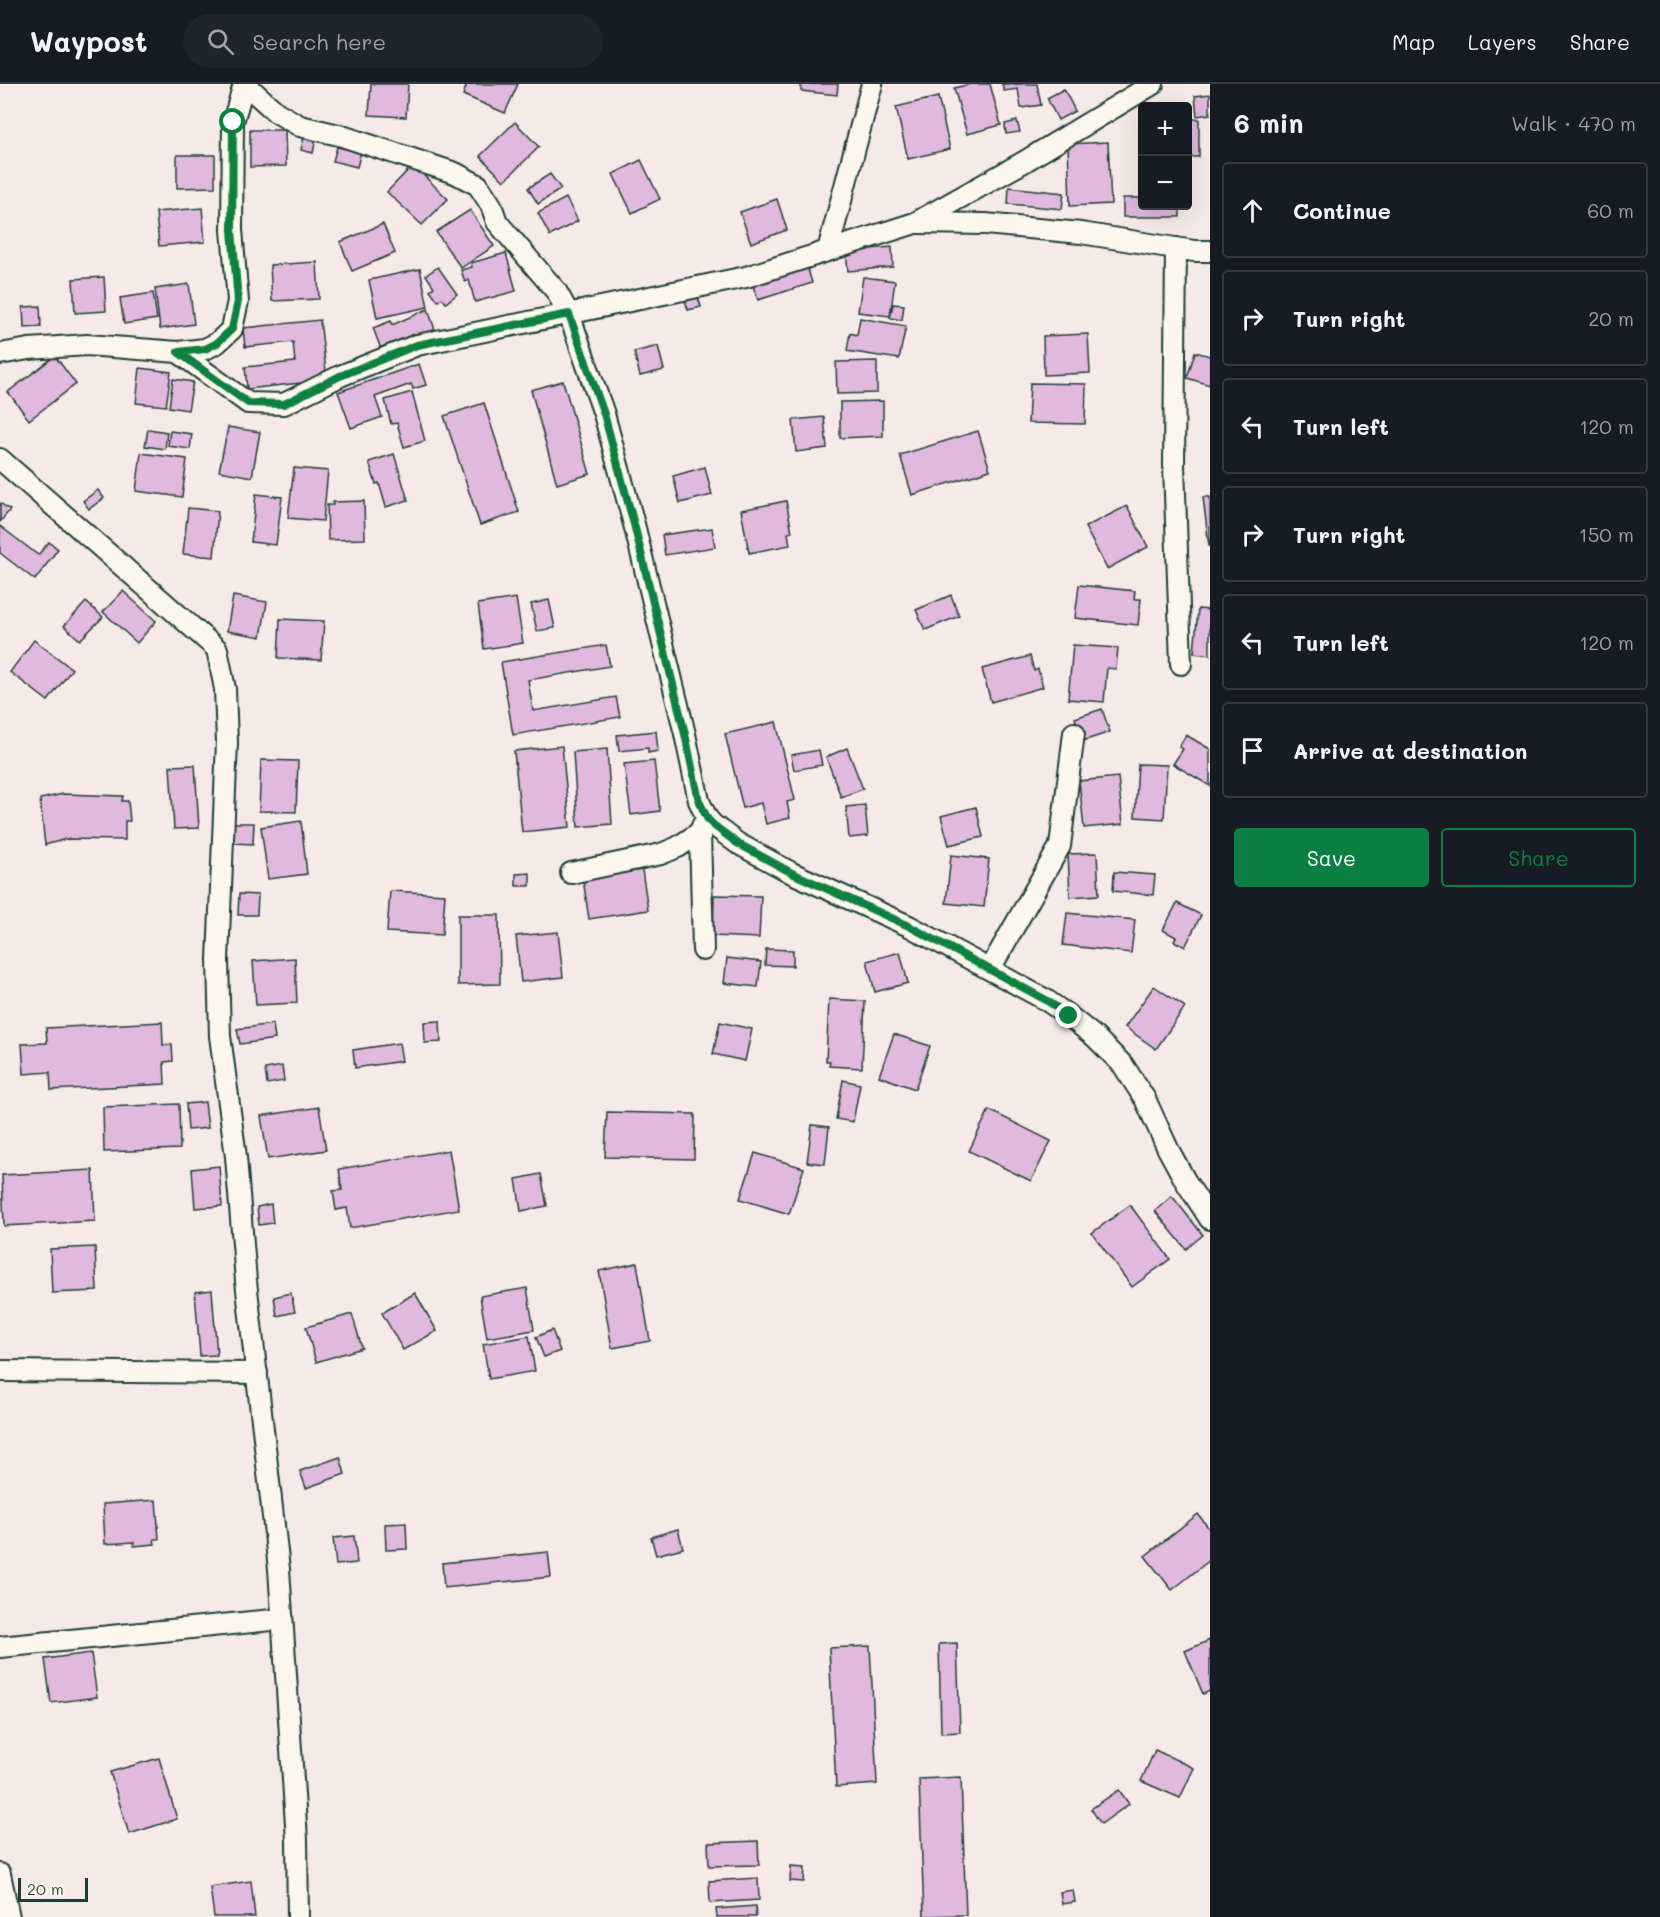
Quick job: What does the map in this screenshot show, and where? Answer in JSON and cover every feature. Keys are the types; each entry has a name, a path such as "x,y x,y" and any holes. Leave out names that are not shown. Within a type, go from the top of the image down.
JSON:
{"street":[{"path":"0,354 29,349 87,345 178,352 205,349 217,343 232,329 238,301 232,230 233,122 244,84 276,112 300,126 339,135 455,173 478,185 491,205 497,222 556,291 569,314 604,414 682,722 699,801 703,825 703,950"},
{"path":"828,250 872,84"},
{"path":"178,352 248,403 284,404 340,376 417,345 746,277 915,223 1022,163 1153,84"},
{"path":"915,223 985,224 1059,231 1176,249 1210,251"},
{"path":"1176,249 1174,465 1181,664"},
{"path":"0,459 217,649 225,689 227,742 218,960 220,1036 236,1157 246,1281 279,1569 297,1840 298,1917"},
{"path":"990,969 1060,846 1074,733"},
{"path":"571,873 661,854 678,847 703,825 712,824 737,843 792,873 909,926 990,969 1046,1000 1069,1016 1095,1037 1123,1065 1145,1099 1186,1182 1210,1219"},
{"path":"0,1371 257,1374"},
{"path":"0,1647 282,1619"},
{"path":"0,1874 9,1917"}],"building":[{"path":"371,84 408,84 406,117 369,115"},
{"path":"467,84 518,84 505,113 463,95"},
{"path":"801,84 838,84 837,95 801,91"},
{"path":"970,84 990,84 1001,125 967,134 954,88"},
{"path":"1002,84 1037,84 1041,105 1021,108 1018,89 1004,91"},
{"path":"1064,89 1075,111 1058,120 1047,98"},
{"path":"1210,94 1210,114 1197,116 1195,96"},
{"path":"938,97 950,149 908,159 896,107"},
{"path":"1192,119 1199,119 1199,157 1192,157"},
{"path":"1017,121 1020,132 1006,134 1005,124"},
{"path":"515,122 539,147 504,181 480,156"},
{"path":"250,130 285,130 286,166 250,167"},
{"path":"305,132 317,134 313,153 301,150"},
{"path":"1108,142 1111,204 1070,206 1068,144"},
{"path":"337,147 361,152 357,167 333,161"},
{"path":"177,155 215,155 215,187 177,188"},
{"path":"641,160 660,199 632,213 613,174"},
{"path":"413,165 448,199 422,225 387,192"},
{"path":"550,174 561,189 538,204 528,188"},
{"path":"1009,187 1064,193 1062,209 1008,204"},
{"path":"566,198 578,221 550,236 538,213"},
{"path":"1123,198 1138,198 1138,210 1180,210 1180,217 1123,217"},
{"path":"777,199 787,230 751,243 740,212"},
{"path":"202,208 205,242 159,246 156,212"},
{"path":"470,210 494,246 461,268 436,232"},
{"path":"383,224 395,253 352,271 340,242"},
{"path":"892,247 893,267 848,271 846,251"},
{"path":"506,253 516,291 475,302 469,280 465,282 461,270 472,267 471,263"},
{"path":"317,262 319,299 272,301 270,265"},
{"path":"807,266 812,283 758,300 752,283"},
{"path":"438,267 457,294 446,303 442,298 438,301 430,290 434,287 426,275"},
{"path":"420,269 428,307 377,318 369,280"},
{"path":"104,277 106,311 75,313 73,279"},
{"path":"863,277 895,281 890,316 858,312"},
{"path":"189,284 194,324 160,329 155,289"},
{"path":"696,290 701,307 688,310 683,293"},
{"path":"153,293 157,319 124,324 120,298"},
{"path":"893,304 904,305 902,320 890,318"},
{"path":"40,306 41,327 24,328 23,307"},
{"path":"428,309 435,330 381,349 373,328 391,321 392,325"},
{"path":"860,318 906,326 899,359 847,351 850,333 857,335"},
{"path":"320,320 327,380 247,389 245,367 295,362 293,342 245,347 243,328"},
{"path":"1088,334 1090,373 1044,375 1043,336"},
{"path":"658,346 664,370 640,376 634,352"},
{"path":"1195,352 1210,356 1210,385 1187,378"},
{"path":"55,356 76,384 29,420 8,392"},
{"path":"877,361 877,393 837,394 836,362"},
{"path":"419,364 426,385 413,389 411,384 375,397 382,417 351,428 338,392"},
{"path":"140,368 171,372 166,406 136,403"},
{"path":"173,379 193,382 188,410 169,407"},
{"path":"563,381 590,474 557,484 531,390"},
{"path":"1030,383 1086,384 1085,424 1028,423"},
{"path":"412,392 425,441 404,447 397,423 391,424 385,400"},
{"path":"883,401 883,436 840,438 840,402"},
{"path":"484,403 519,512 480,525 444,416"},
{"path":"824,417 827,448 796,452 793,420"},
{"path":"228,427 260,432 252,477 219,471"},
{"path":"148,429 167,432 165,449 145,446"},
{"path":"170,431 192,434 190,449 168,446"},
{"path":"978,431 990,470 912,495 900,455"},
{"path":"141,453 187,459 182,497 136,491"},
{"path":"394,454 408,500 386,507 379,483 376,484 369,462"},
{"path":"705,467 712,495 680,503 673,476"},
{"path":"294,468 328,471 323,521 288,518"},
{"path":"98,490 104,498 89,509 83,501"},
{"path":"256,494 282,497 276,545 251,542"},
{"path":"1203,497 1210,497 1210,546 1209,546"},
{"path":"364,501 365,539 328,540 327,505 333,505 333,502"},
{"path":"786,501 792,532 788,533 790,545 749,553 741,510"},
{"path":"0,503 10,510 0,522"},
{"path":"1127,506 1148,547 1107,569 1085,527"},
{"path":"188,508 218,511 214,557 183,554"},
{"path":"0,526 38,555 49,542 58,549 35,580 0,553"},
{"path":"712,528 715,547 665,555 662,535"},
{"path":"1079,585 1135,591 1134,599 1141,599 1138,625 1075,618"},
{"path":"123,591 156,621 137,643 103,612"},
{"path":"951,595 959,616 925,630 916,610"},
{"path":"233,596 267,602 261,637 227,631"},
{"path":"516,598 523,643 484,649 478,604"},
{"path":"549,600 555,628 537,631 531,604"},
{"path":"86,602 103,617 80,640 64,626"},
{"path":"1198,609 1210,610 1210,655 1194,653"},
{"path":"280,619 324,621 321,660 278,658"},
{"path":"34,640 72,669 48,701 10,672"},
{"path":"606,645 610,666 528,680 533,711 616,697 620,717 513,735 501,662"},
{"path":"1073,645 1118,648 1116,669 1107,668 1104,702 1068,699"},
{"path":"1030,656 1034,671 1038,669 1043,687 991,702 982,669"},
{"path":"1102,709 1110,732 1083,741 1075,718"},
{"path":"776,722 795,800 787,802 790,818 766,824 761,803 743,808 725,734"},
{"path":"656,731 658,751 648,753 648,748 619,751 617,735"},
{"path":"1186,735 1210,749 1210,786 1173,764 1183,749 1179,747"},
{"path":"562,746 570,827 522,832 514,751"},
{"path":"847,748 863,789 841,797 826,757"},
{"path":"607,749 612,824 578,827 573,752"},
{"path":"819,750 822,765 794,770 791,755"},
{"path":"261,760 298,761 296,812 259,811"},
{"path":"654,761 660,811 631,815 624,764"},
{"path":"1138,764 1167,765 1164,819 1135,817"},
{"path":"195,765 199,828 174,829 170,766"},
{"path":"1118,777 1123,824 1084,828 1079,781"},
{"path":"63,794 123,796 122,801 128,801 130,821 125,821 125,840 66,839 45,845 40,799"},
{"path":"865,805 868,836 849,838 846,807"},
{"path":"976,807 983,837 949,845 941,816"},
{"path":"301,821 307,874 268,879 261,827"},
{"path":"234,823 254,823 253,844 233,843"},
{"path":"1097,853 1099,895 1070,897 1068,854"},
{"path":"951,855 989,859 984,907 946,903"},
{"path":"642,870 648,910 589,919 583,879"},
{"path":"1114,872 1155,875 1153,895 1113,891"},
{"path":"530,873 530,886 516,886 516,874"},
{"path":"390,891 445,894 442,935 387,932"},
{"path":"239,894 258,895 257,915 238,915"},
{"path":"714,895 761,896 759,938 713,936"},
{"path":"1177,903 1201,915 1185,947 1174,941 1176,937 1163,930"},
{"path":"1067,913 1135,920 1131,953 1063,945"},
{"path":"458,915 499,915 500,984 458,985"},
{"path":"558,932 563,977 521,982 516,936"},
{"path":"766,949 793,950 793,966 765,965"},
{"path":"900,952 908,983 875,992 867,961"},
{"path":"295,958 297,1003 256,1005 253,961"},
{"path":"727,958 761,962 758,987 724,983"},
{"path":"1154,986 1185,1007 1156,1049 1125,1027"},
{"path":"829,999 865,1001 862,1068 829,1066 830,1061 826,1061"},
{"path":"440,1021 441,1042 425,1043 424,1022"},
{"path":"162,1022 163,1045 172,1045 173,1061 164,1062 165,1084 51,1090 50,1072 24,1074 22,1044 47,1043 46,1028"},
{"path":"720,1022 752,1029 745,1061 713,1054"},
{"path":"273,1024 275,1039 240,1044 237,1029"},
{"path":"894,1034 930,1046 915,1089 879,1076"},
{"path":"399,1043 402,1061 355,1068 353,1050"},
{"path":"282,1066 284,1081 267,1084 265,1069"},
{"path":"843,1080 860,1084 853,1122 836,1119"},
{"path":"205,1102 208,1128 188,1130 186,1104"},
{"path":"179,1104 180,1149 104,1152 103,1107"},
{"path":"319,1107 326,1150 268,1159 261,1116"},
{"path":"989,1110 1051,1141 1031,1181 969,1151"},
{"path":"607,1112 695,1114 694,1159 605,1157"},
{"path":"812,1125 829,1127 825,1164 807,1162"},
{"path":"449,1150 459,1209 350,1228 347,1208 336,1210 333,1191 342,1190 339,1169"},
{"path":"755,1153 804,1168 789,1214 740,1199"},
{"path":"219,1166 222,1206 195,1208 192,1169"},
{"path":"93,1170 95,1221 4,1226 2,1175"},
{"path":"541,1174 547,1206 521,1211 516,1179"},
{"path":"1172,1196 1203,1235 1186,1249 1155,1211"},
{"path":"271,1204 273,1223 259,1225 257,1207"},
{"path":"1130,1205 1170,1259 1132,1287 1092,1233"},
{"path":"95,1247 97,1291 52,1293 50,1249"},
{"path":"637,1263 650,1341 612,1348 599,1271"},
{"path":"527,1288 534,1330 487,1338 480,1296"},
{"path":"212,1290 217,1355 200,1356 195,1292"},
{"path":"291,1293 295,1312 277,1316 274,1297"},
{"path":"415,1293 437,1331 403,1350 382,1313"},
{"path":"352,1314 362,1348 316,1362 306,1327"},
{"path":"552,1330 560,1351 544,1357 536,1337"},
{"path":"529,1336 535,1371 489,1379 483,1344"},
{"path":"340,1457 345,1474 306,1488 300,1471"},
{"path":"156,1500 159,1539 154,1539 155,1544 134,1546 134,1542 105,1544 103,1504"},
{"path":"1198,1514 1210,1530 1210,1560 1172,1590 1145,1556"},
{"path":"406,1523 407,1549 386,1550 385,1524"},
{"path":"678,1529 683,1548 656,1555 651,1537"},
{"path":"354,1536 357,1563 336,1565 333,1538"},
{"path":"548,1552 551,1577 444,1588 442,1563"},
{"path":"1210,1640 1210,1691 1203,1694 1185,1651"},
{"path":"957,1643 960,1732 941,1733 939,1644"},
{"path":"870,1646 877,1784 836,1787 829,1648"},
{"path":"91,1653 97,1697 51,1703 45,1659"},
{"path":"1155,1750 1194,1768 1180,1798 1141,1781"},
{"path":"159,1758 177,1819 129,1834 110,1772"},
{"path":"961,1777 966,1915 924,1916 919,1779"},
{"path":"1119,1790 1129,1804 1101,1824 1091,1809"},
{"path":"758,1841 759,1865 709,1866 708,1843"},
{"path":"791,1866 805,1867 804,1882 790,1881"},
{"path":"758,1878 759,1900 710,1903 709,1881"},
{"path":"251,1881 255,1917 214,1917 210,1887"},
{"path":"1073,1890 1075,1902 1062,1904 1060,1892"},
{"path":"755,1906 756,1917 717,1917 716,1909"}],"route":[{"path":"233,122 232,230 238,301 232,329 217,343 205,349 178,352 248,403 284,404 340,376 417,345 569,314 604,414 635,528 699,801 707,818 737,843 792,873 909,926 1046,1000 1069,1016"}]}
